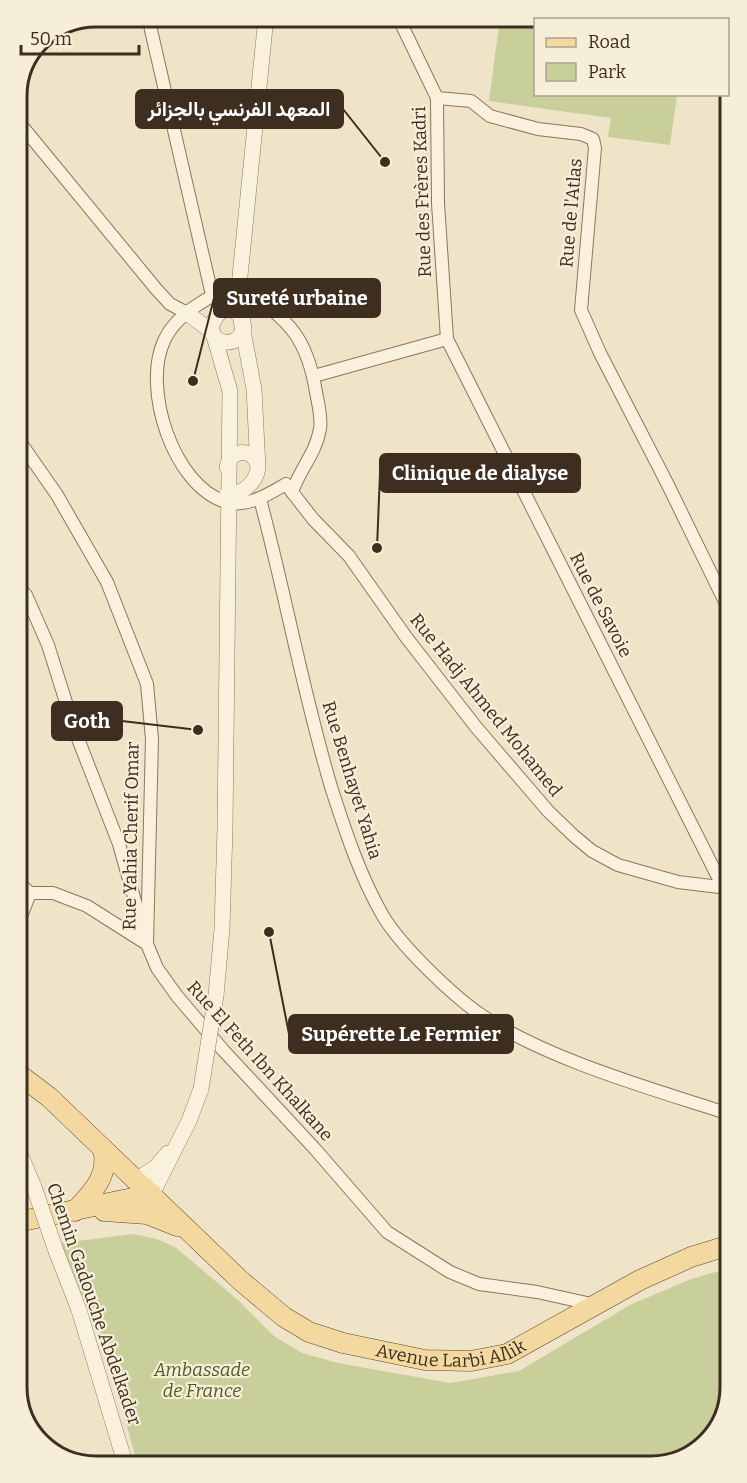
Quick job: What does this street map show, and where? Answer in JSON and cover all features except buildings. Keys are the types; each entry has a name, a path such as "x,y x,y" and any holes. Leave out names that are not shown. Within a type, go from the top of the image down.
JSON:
{"main road":[{"path":"27,1080 49,1097 135,1180"},
{"path":"75,1211 97,1188 106,1160 103,1149"},
{"name":"Avenue Larbi Allik","path":"135,1180 241,1281 284,1317 309,1332 343,1343 425,1360 471,1361 507,1354 640,1280 691,1257 720,1248"},
{"path":"27,1220 152,1194"},
{"path":"75,1211 147,1214 188,1231"}],"street":[{"path":"151,27 212,295"},
{"path":"227,498 244,491 257,473 254,389 239,285 265,27"},
{"name":"Rue des Frères Kadri","path":"403,27 437,98 438,203 447,339"},
{"name":"Rue de l'Atlas","path":"437,98 471,101 490,116 538,129 573,132 593,139 581,310 600,353 720,592"},
{"path":"27,132 170,304 187,313 224,342 235,341 240,337 244,323 240,315 230,309 214,315"},
{"path":"239,285 212,295 187,313 164,340 156,376 165,428 179,463 203,490 227,498 260,500 286,484 292,492"},
{"path":"152,1194 180,1139 201,1089 216,994 224,873 227,468 230,391 210,326 214,315 239,285"},
{"path":"239,285 292,327 303,343 314,375 321,427 313,454 299,472 292,492"},
{"path":"314,375 447,339"},
{"name":"Rue de Savoie","path":"447,339 720,876"},
{"name":"Rue Yahia Cherif Omar","path":"27,452 57,495 107,582 147,684 152,739 147,944"},
{"path":"251,481 240,484 235,482 227,468 230,458 239,453 250,454 257,462"},
{"name":"Rue Hadj Ahmed Mohamed","path":"292,492 349,556 406,637 476,727 548,811 574,836 592,851 618,866 678,882 720,887"},
{"name":"Rue Benhayet Yahia","path":"260,500 319,747 351,851 384,917 430,972 482,1015 550,1050 622,1078 720,1111"},
{"name":"Rue El Feth Ibn Khalkane","path":"27,597 48,645 75,731 119,843 147,944 157,968 177,996 387,1232 450,1272 479,1284 537,1292 596,1305"},
{"path":"27,891 30,893 53,893 87,906 147,944"},
{"path":"27,900 30,893"},
{"path":"135,1180 155,1168 180,1139"},
{"name":"Chemin Gadouche Abdelkader","path":"27,1170 79,1310 123,1456"}],"green space":[{"path":"499,27 534,27 534,96 677,96 670,145 608,137 611,118 489,101"},
{"name":"Ambassade de France","path":"133,1234 157,1239 175,1247 238,1300 274,1336 302,1353 338,1363 450,1383 519,1371 630,1305 691,1279 720,1271 720,1387 716,1409 708,1425 696,1439 677,1451 664,1455 135,1456 107,1356 61,1243"}],"place":[{"name":"المعهد الفرنسي بالجزائر","path":"385,162"},
{"name":"Sureté urbaine","path":"193,381"},
{"name":"Clinique de dialyse","path":"377,548"},
{"name":"Goth","path":"198,730"},
{"name":"Supérette Le Fermier","path":"269,932"}]}
